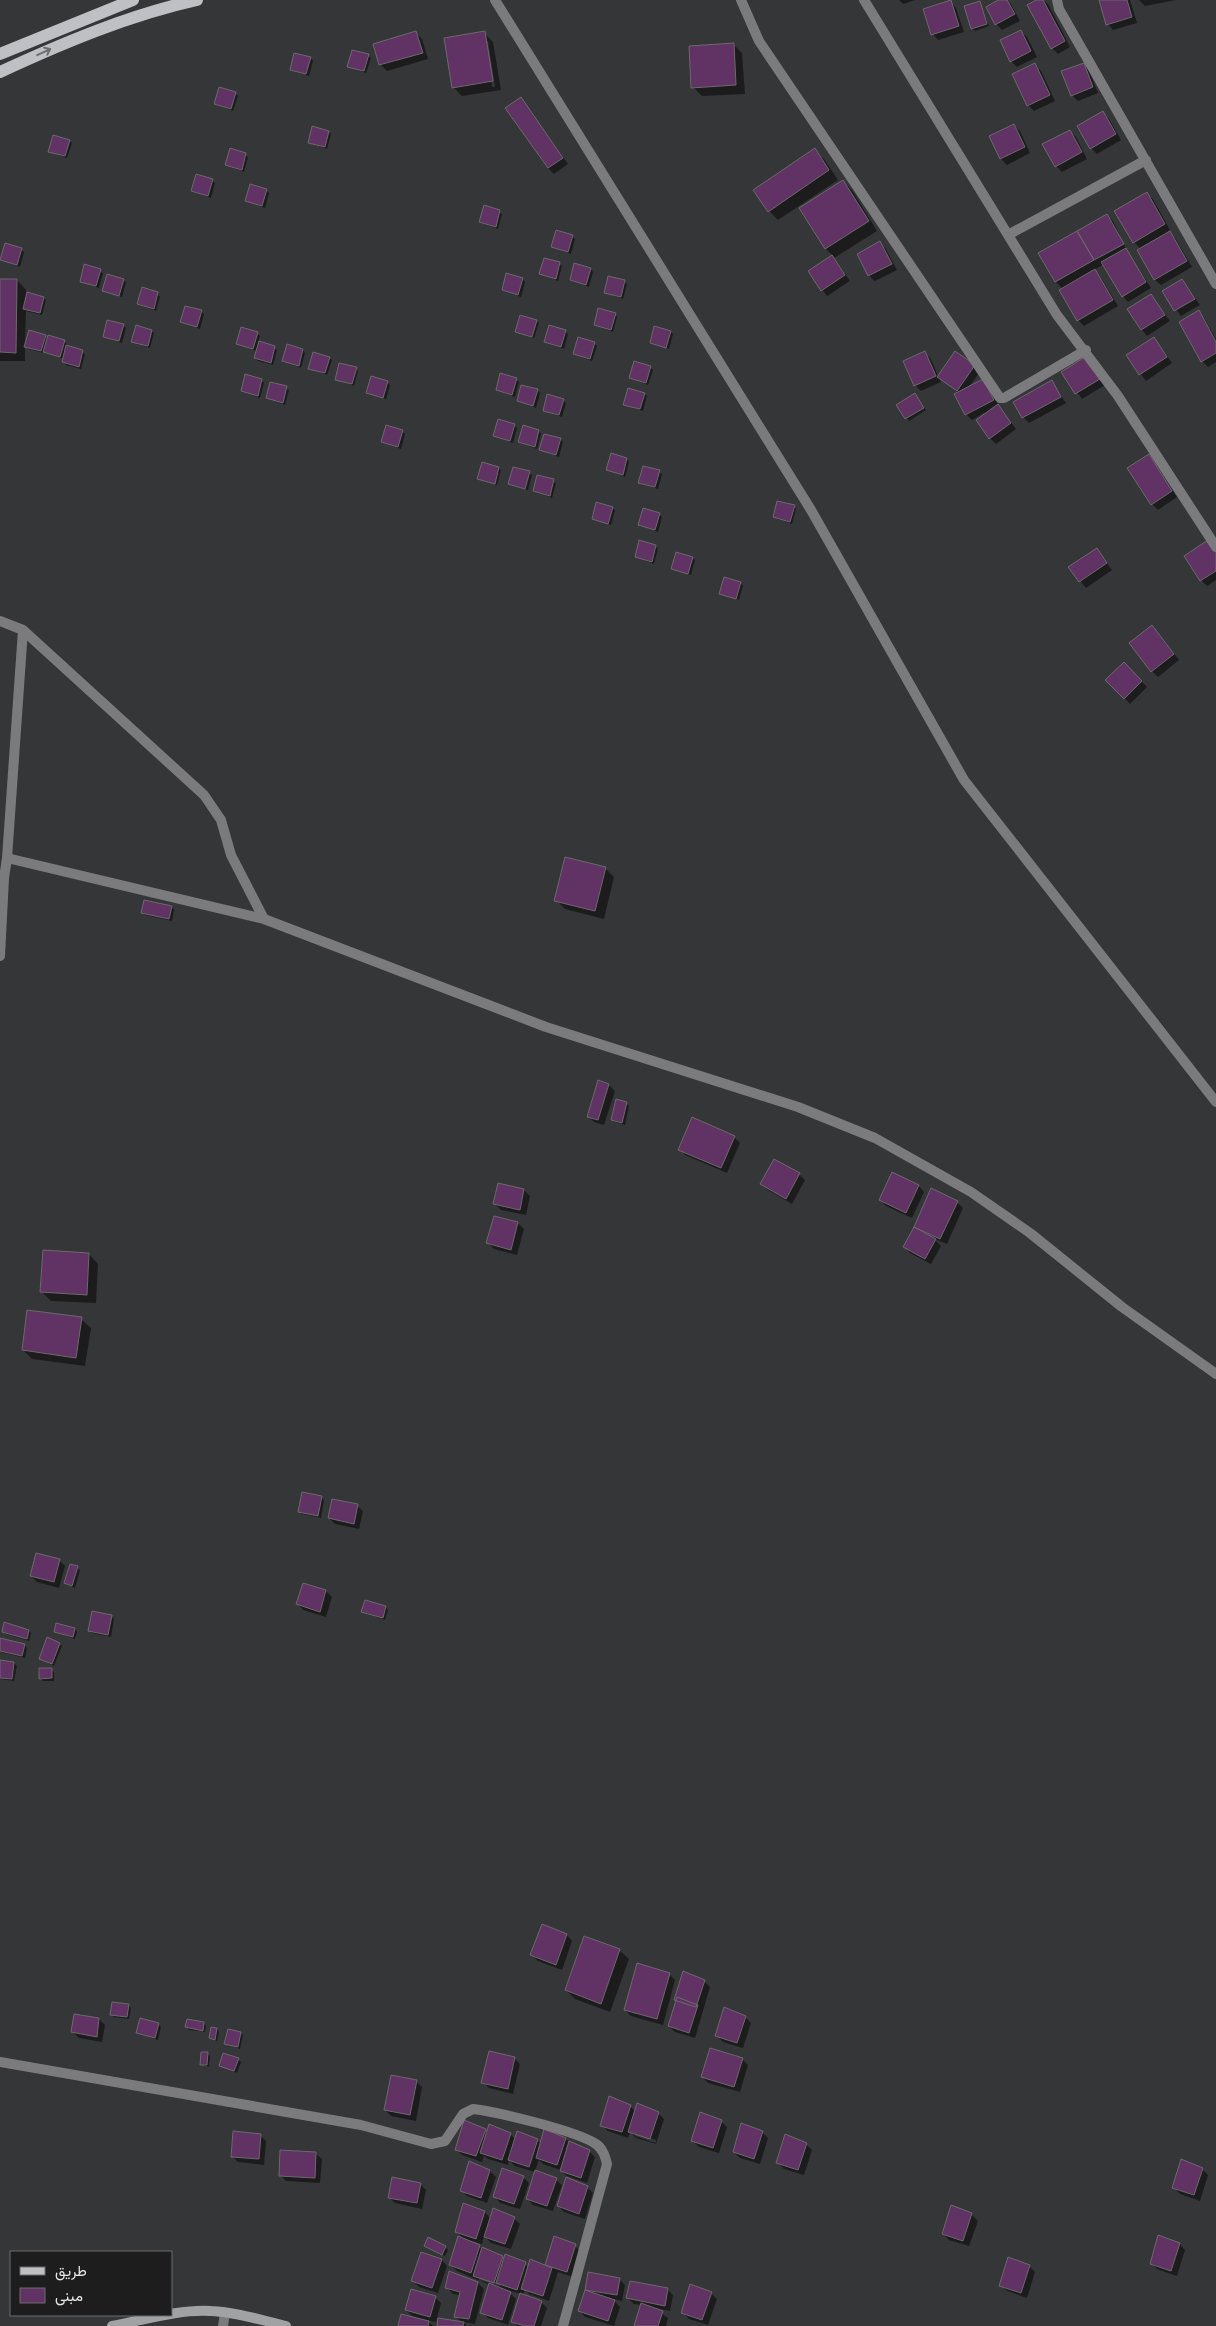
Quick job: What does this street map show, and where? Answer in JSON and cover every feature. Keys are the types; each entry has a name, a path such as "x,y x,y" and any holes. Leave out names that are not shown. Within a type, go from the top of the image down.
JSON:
{"main road":[{"path":"0,54 133,0"},
{"path":"0,72 59,45 166,7 197,0"}],"street":[{"path":"495,0 811,510 964,780 1216,1102"},
{"path":"741,0 759,40 999,397 1004,398 1086,350"},
{"path":"864,0 1057,315 1074,339 1086,350 1118,396 1216,547"},
{"path":"1057,0 1060,9 1216,284"},
{"path":"1008,235 1146,160"},
{"path":"0,621 23,630 204,795 221,820 232,855 264,919"},
{"path":"0,956 23,630"},
{"path":"7,858 264,919 546,1027 798,1106 876,1138 971,1192 1030,1233 1122,1307 1216,1374"},
{"path":"0,2062 361,2125 431,2144 445,2141 462,2114 473,2109 554,2128 588,2140 603,2151 607,2164 563,2326"},
{"path":"172,2315 210,2311 286,2326"},
{"path":"223,2326 225,2313"},
{"path":"112,2326 169,2316"}],"building":[{"path":"951,0 959,26 931,35 923,9"},
{"path":"998,0 1007,0 1015,14 995,25 986,7"},
{"path":"1036,0 1043,0 1065,41 1051,49 1027,5"},
{"path":"1099,0 1127,0 1132,17 1106,25"},
{"path":"980,1 987,24 971,29 964,6"},
{"path":"1021,30 1031,51 1010,62 1000,40"},
{"path":"416,31 423,53 379,65 373,44"},
{"path":"485,31 493,81 452,88 444,38"},
{"path":"734,43 736,85 691,88 689,46"},
{"path":"352,50 369,54 364,71 347,67"},
{"path":"294,53 311,57 306,74 290,70"},
{"path":"1035,63 1050,95 1027,106 1012,74"},
{"path":"1084,63 1093,87 1071,96 1061,71"},
{"path":"219,87 236,92 231,109 214,104"},
{"path":"521,97 563,158 548,168 505,108"},
{"path":"1103,111 1116,134 1090,149 1077,126"},
{"path":"1014,124 1025,147 1000,159 989,136"},
{"path":"312,126 329,131 325,147 308,143"},
{"path":"1070,130 1082,152 1055,167 1042,144"},
{"path":"53,135 70,140 65,156 48,152"},
{"path":"230,148 246,153 242,170 225,165"},
{"path":"815,148 829,170 768,212 753,190"},
{"path":"196,174 213,179 208,196 191,191"},
{"path":"843,180 869,221 825,249 799,208"},
{"path":"250,184 267,189 262,206 245,201"},
{"path":"1147,192 1165,224 1133,243 1114,211"},
{"path":"484,205 500,210 496,227 479,222"},
{"path":"1107,214 1124,244 1094,260 1077,231"},
{"path":"556,230 573,235 568,252 551,247"},
{"path":"1077,231 1094,260 1055,282 1038,253"},
{"path":"1170,231 1187,261 1154,280 1137,250"},
{"path":"880,241 892,264 868,276 857,254"},
{"path":"5,243 22,248 17,265 0,260"},
{"path":"1126,248 1146,282 1122,297 1101,262"},
{"path":"832,255 845,275 821,291 808,271"},
{"path":"544,258 560,262 556,279 539,274"},
{"path":"574,263 591,268 586,285 570,280"},
{"path":"84,264 101,269 96,286 80,282"},
{"path":"1095,269 1113,300 1077,321 1059,290"},
{"path":"506,273 523,278 518,295 502,290"},
{"path":"107,274 124,279 119,296 102,291"},
{"path":"608,276 625,280 621,297 604,293"},
{"path":"0,279 17,279 16,353 0,352"},
{"path":"1182,279 1195,299 1174,311 1162,291"},
{"path":"142,287 158,292 154,309 137,304"},
{"path":"27,292 44,297 40,313 23,309"},
{"path":"1151,294 1165,315 1141,330 1127,309"},
{"path":"185,306 202,310 197,327 180,322"},
{"path":"598,308 616,313 611,330 594,325"},
{"path":"1199,310 1216,342 1216,353 1201,362 1179,322"},
{"path":"520,315 537,320 532,337 515,332"},
{"path":"107,320 124,324 119,341 103,337"},
{"path":"136,325 152,330 148,346 131,342"},
{"path":"549,325 566,330 561,347 544,342"},
{"path":"654,326 671,331 666,348 650,343"},
{"path":"241,327 258,332 253,349 236,344"},
{"path":"29,330 46,335 41,351 24,347"},
{"path":"48,335 65,340 60,357 43,352"},
{"path":"578,337 595,342 590,359 573,354"},
{"path":"1154,337 1167,357 1139,375 1126,355"},
{"path":"259,341 275,346 271,363 254,358"},
{"path":"287,344 303,349 299,366 282,361"},
{"path":"66,345 83,350 79,367 62,362"},
{"path":"925,351 936,376 914,386 903,361"},
{"path":"955,351 975,365 957,391 937,377"},
{"path":"313,352 330,357 325,373 308,369"},
{"path":"1085,357 1100,379 1075,394 1061,372"},
{"path":"634,361 651,366 646,383 629,378"},
{"path":"339,363 357,367 352,384 335,380"},
{"path":"500,373 517,378 512,395 496,390"},
{"path":"245,374 262,379 258,396 241,391"},
{"path":"371,376 388,381 383,398 366,393"},
{"path":"983,379 994,400 965,415 954,394"},
{"path":"1052,380 1061,397 1022,418 1013,402"},
{"path":"270,382 287,386 283,403 266,398"},
{"path":"521,385 538,389 533,406 517,401"},
{"path":"628,388 645,393 640,409 623,405"},
{"path":"915,393 924,408 905,419 896,405"},
{"path":"547,394 564,399 559,415 543,411"},
{"path":"998,404 1011,423 989,439 976,420"},
{"path":"498,419 515,424 510,441 493,436"},
{"path":"386,425 403,430 398,447 381,442"},
{"path":"523,425 539,430 535,447 518,442"},
{"path":"544,434 561,438 556,455 539,450"},
{"path":"611,453 627,458 623,475 606,470"},
{"path":"1149,454 1172,491 1151,505 1127,468"},
{"path":"482,462 499,467 495,484 477,479"},
{"path":"643,466 660,470 655,487 638,483"},
{"path":"513,467 530,471 525,489 508,484"},
{"path":"537,475 554,479 550,496 533,491"},
{"path":"777,501 795,505 790,522 773,517"},
{"path":"596,502 613,507 608,524 592,519"},
{"path":"643,508 660,513 655,530 638,525"},
{"path":"639,540 656,545 652,562 635,557"},
{"path":"1208,540 1216,552 1216,571 1200,581 1184,556"},
{"path":"1097,548 1107,563 1079,582 1068,567"},
{"path":"676,552 693,557 688,574 671,569"},
{"path":"724,577 741,582 736,599 719,594"},
{"path":"1152,625 1174,654 1151,672 1129,643"},
{"path":"1124,662 1142,681 1124,699 1105,680"},
{"path":"565,857 606,867 595,911 554,901"},
{"path":"144,900 172,906 169,919 141,913"},
{"path":"598,1080 609,1084 598,1120 587,1117"},
{"path":"616,1099 627,1102 622,1123 611,1120"},
{"path":"692,1117 735,1136 721,1168 678,1150"},
{"path":"774,1159 800,1173 786,1199 760,1184"},
{"path":"892,1172 919,1185 906,1213 879,1200"},
{"path":"498,1183 524,1189 520,1210 493,1204"},
{"path":"931,1188 958,1201 940,1239 914,1227"},
{"path":"494,1216 518,1222 511,1250 486,1243"},
{"path":"914,1227 936,1239 925,1259 903,1247"},
{"path":"43,1250 89,1253 87,1295 40,1292"},
{"path":"27,1310 82,1317 76,1358 22,1350"},
{"path":"302,1492 322,1496 318,1516 298,1512"},
{"path":"332,1499 358,1504 354,1524 328,1518"},
{"path":"36,1553 60,1559 54,1582 30,1576"},
{"path":"70,1564 78,1566 72,1586 64,1583"},
{"path":"303,1583 326,1590 320,1612 296,1604"},
{"path":"365,1600 386,1606 383,1618 361,1612"},
{"path":"92,1611 112,1615 108,1635 88,1631"},
{"path":"4,1622 29,1630 27,1639 2,1632"},
{"path":"56,1623 75,1628 73,1637 54,1632"},
{"path":"47,1637 60,1643 52,1664 39,1659"},
{"path":"0,1638 25,1644 22,1656 0,1651"},
{"path":"0,1660 14,1662 12,1679 0,1678"},
{"path":"39,1668 52,1668 52,1678 39,1679"},
{"path":"542,1924 567,1934 556,1965 530,1955"},
{"path":"584,1936 620,1949 601,2004 565,1990"},
{"path":"637,1963 670,1973 657,2019 624,2010"},
{"path":"683,1971 705,1980 696,2007 674,2000"},
{"path":"677,1997 698,2005 689,2033 668,2026"},
{"path":"112,2002 129,2004 127,2017 110,2015"},
{"path":"724,2007 746,2016 737,2043 715,2036"},
{"path":"74,2014 99,2018 97,2037 71,2032"},
{"path":"140,2018 159,2023 155,2038 136,2033"},
{"path":"187,2019 204,2022 203,2031 185,2027"},
{"path":"211,2027 217,2028 215,2040 209,2038"},
{"path":"228,2029 241,2032 238,2047 224,2044"},
{"path":"710,2048 743,2058 734,2087 701,2077"},
{"path":"489,2051 515,2057 508,2089 481,2083"},
{"path":"201,2052 208,2052 207,2065 200,2065"},
{"path":"223,2053 239,2058 234,2071 219,2066"},
{"path":"391,2075 417,2080 410,2115 384,2110"},
{"path":"609,2096 631,2105 622,2132 600,2126"},
{"path":"637,2103 659,2112 650,2139 628,2132"},
{"path":"700,2112 722,2120 713,2148 691,2141"},
{"path":"464,2120 486,2129 476,2156 455,2150"},
{"path":"741,2123 763,2131 754,2159 733,2152"},
{"path":"489,2124 511,2133 502,2160 480,2153"},
{"path":"544,2129 566,2138 557,2165 536,2158"},
{"path":"233,2131 261,2134 259,2159 231,2157"},
{"path":"517,2131 538,2139 529,2167 508,2160"},
{"path":"785,2134 807,2143 798,2170 776,2163"},
{"path":"569,2141 590,2150 581,2178 560,2171"},
{"path":"280,2150 316,2152 315,2178 279,2176"},
{"path":"1181,2159 1203,2168 1194,2195 1172,2188"},
{"path":"469,2161 490,2170 481,2198 460,2191"},
{"path":"502,2168 524,2176 514,2204 493,2197"},
{"path":"535,2170 557,2178 547,2206 526,2199"},
{"path":"392,2177 421,2183 417,2203 388,2198"},
{"path":"566,2177 588,2186 579,2214 557,2206"},
{"path":"463,2203 485,2211 476,2239 455,2232"},
{"path":"951,2205 972,2213 963,2241 942,2234"},
{"path":"493,2208 515,2217 505,2244 484,2237"},
{"path":"1158,2235 1180,2243 1171,2271 1150,2264"},
{"path":"458,2236 480,2245 471,2273 449,2265"},
{"path":"554,2236 576,2244 567,2272 545,2265"},
{"path":"428,2237 446,2246 442,2255 424,2246"},
{"path":"482,2247 503,2256 494,2283 473,2276"},
{"path":"421,2252 442,2259 432,2288 411,2281"},
{"path":"505,2254 526,2262 517,2290 496,2283"},
{"path":"1008,2257 1030,2265 1021,2293 999,2286"},
{"path":"530,2259 552,2268 543,2296 521,2289"},
{"path":"449,2271 478,2282 469,2319 454,2317 460,2292 445,2288"},
{"path":"588,2272 620,2278 617,2295 585,2290"},
{"path":"630,2281 668,2288 665,2306 626,2298"},
{"path":"489,2283 511,2292 502,2320 480,2313"},
{"path":"690,2284 712,2292 702,2320 681,2313"},
{"path":"411,2289 436,2296 430,2317 405,2310"},
{"path":"585,2290 615,2300 608,2321 578,2311"},
{"path":"520,2293 542,2301 534,2326 525,2326 511,2322"},
{"path":"641,2303 663,2311 658,2326 634,2326"},
{"path":"401,2314 429,2321 428,2326 398,2326"},
{"path":"438,2318 464,2322 463,2326 437,2326"}]}
